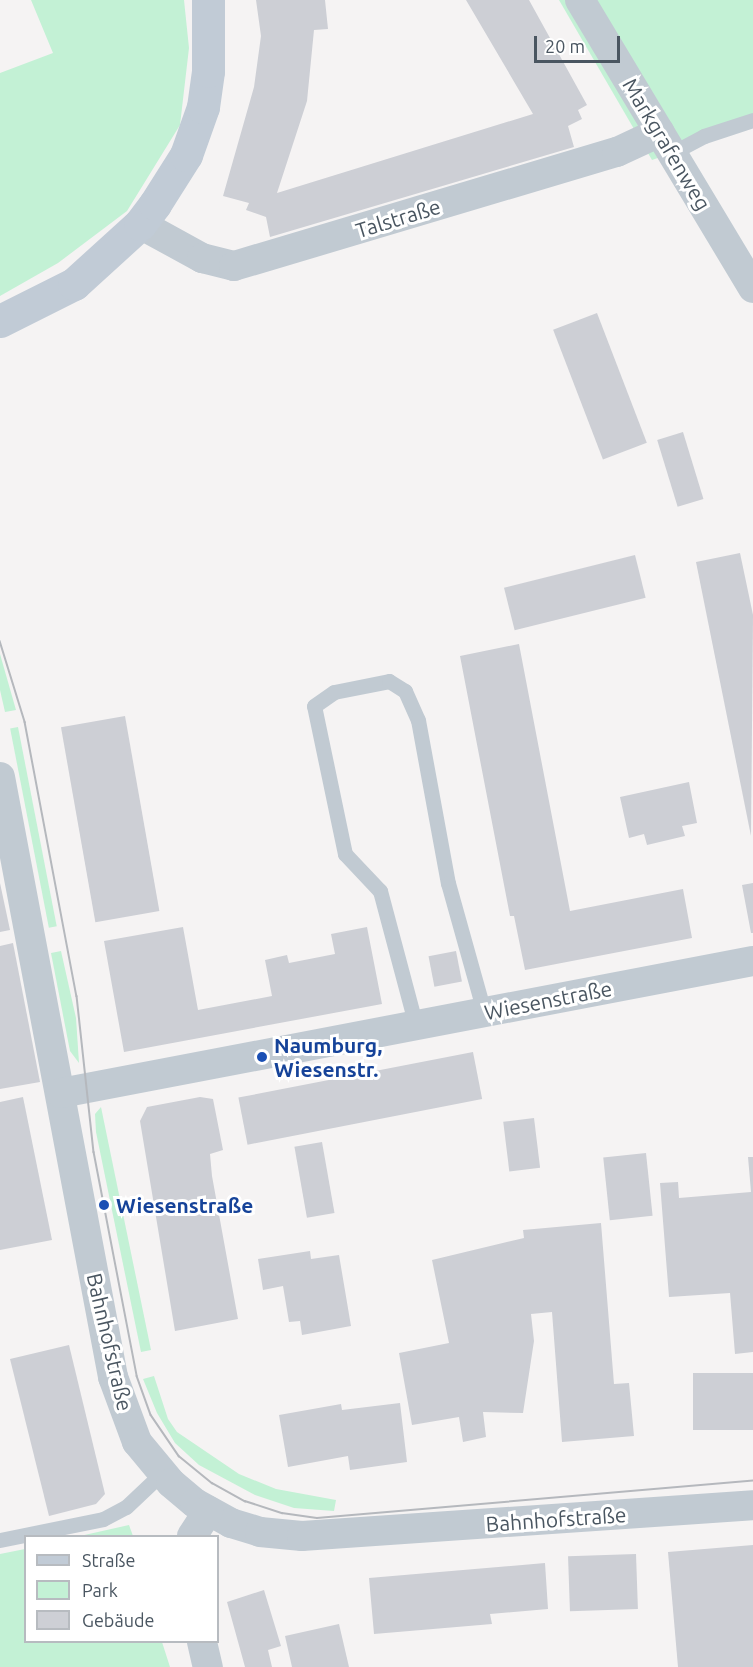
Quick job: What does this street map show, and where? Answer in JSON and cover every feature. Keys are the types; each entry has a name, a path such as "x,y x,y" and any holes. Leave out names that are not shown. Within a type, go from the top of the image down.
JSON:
{"main road":[{"path":"0,321 74,284 141,224 186,155 196,131 208,71 208,0"}],"street":[{"name":"Markgrafenweg","path":"580,0 753,288"},
{"name":"Talstraße","path":"141,224 202,258 234,266 616,152 666,143"},
{"name":"Bahnhofstraße","path":"0,777 113,1377 132,1432 161,1474 208,1511 250,1530 317,1536 753,1504"},
{"name":"Wiesenstraße","path":"61,1093 753,961"},
{"path":"193,1535 208,1511"},
{"path":"202,1643 208,1667"}],"lane":[{"name":"Talstraße","path":"666,143 704,136 753,120"},
{"path":"416,1026 380,891 345,854 314,706 334,692 389,681 405,691 418,720 448,883 484,1012"},
{"path":"25,1535 103,1519 126,1507 161,1474"},
{"path":"0,1540 24,1535"}],"green space":[{"path":"31,0 184,0 189,48 180,125 127,211 58,263 0,296 0,73 53,53"},
{"path":"559,0 753,0 753,125 652,160"},
{"path":"0,654 16,710 5,712 0,690"},
{"path":"18,727 57,926 49,928 10,729"},
{"path":"61,951 76,1018 79,1063 70,1051 51,953"},
{"path":"101,1107 151,1350 141,1352 96,1132 95,1114"},
{"path":"154,1376 168,1419 177,1432 239,1474 276,1489 336,1500 334,1511 294,1508 255,1495 199,1465 175,1443 157,1413 143,1379"},
{"path":"129,1525 133,1535 84,1535"},
{"path":"24,1549 24,1643 162,1643 170,1667 0,1667 0,1554"}],"building":[{"path":"256,0 325,0 328,29 314,30 307,101 277,193 533,114 466,0 529,0 587,105 578,110 582,119 568,126 574,147 270,237 266,217 246,210 249,203 223,196 254,87 261,36"},
{"path":"597,313 647,443 603,460 553,330"},
{"path":"683,432 703,499 678,507 657,440"},
{"path":"740,553 753,615 751,836 696,562"},
{"path":"635,555 646,598 515,630 504,588"},
{"path":"519,644 570,911 683,889 692,938 525,970 514,916 510,916 460,656"},
{"path":"125,716 159,911 95,922 61,727"},
{"path":"689,782 697,823 682,826 685,836 647,845 644,834 629,838 620,797"},
{"path":"0,883 10,930 0,932"},
{"path":"753,883 753,933 751,933 742,885"},
{"path":"183,927 198,1010 272,996 265,960 287,955 289,963 335,954 331,934 367,927 382,1004 124,1052 104,941"},
{"path":"13,943 40,1082 0,1089 0,946"},
{"path":"456,951 462,981 434,987 429,956"},
{"path":"473,1052 482,1099 248,1145 238,1098"},
{"path":"23,1097 52,1240 0,1250 0,1102"},
{"path":"200,1097 213,1099 223,1150 210,1154 238,1319 175,1331 140,1121 147,1107"},
{"path":"534,1118 540,1168 509,1171 503,1122"},
{"path":"322,1142 335,1213 307,1218 294,1147"},
{"path":"646,1153 653,1216 610,1220 603,1157"},
{"path":"748,1157 753,1157 753,1352 735,1354 730,1293 669,1297 660,1183 678,1182 679,1198 751,1192"},
{"path":"601,1223 614,1384 629,1383 634,1436 562,1442 552,1312 531,1314 534,1341 523,1413 483,1412 486,1437 463,1442 459,1417 412,1425 399,1353 449,1343 432,1260 524,1238 523,1230"},
{"path":"310,1251 311,1259 339,1255 351,1326 302,1335 300,1321 289,1322 283,1286 263,1290 258,1259"},
{"path":"69,1345 105,1494 96,1504 49,1516 10,1359"},
{"path":"693,1373 753,1373 753,1430 693,1430"},
{"path":"400,1403 407,1462 350,1470 348,1456 288,1467 279,1415 341,1404 342,1410"},
{"path":"753,1545 753,1667 678,1667 668,1552"},
{"path":"636,1554 638,1609 570,1611 568,1556"},
{"path":"545,1563 548,1609 490,1614 492,1624 374,1634 369,1578"},
{"path":"264,1590 281,1646 268,1650 272,1667 245,1667 227,1602"},
{"path":"339,1624 349,1667 292,1667 285,1636"}],"tram line":[{"path":"0,641 25,722 77,996 94,1152 137,1376 151,1415 179,1456 212,1483 245,1501 282,1513 317,1518 753,1481"}],"place":[{"name":"Naumburg, Wiesenstr.","path":"262,1057"},
{"name":"Wiesenstraße","path":"104,1205"}]}
